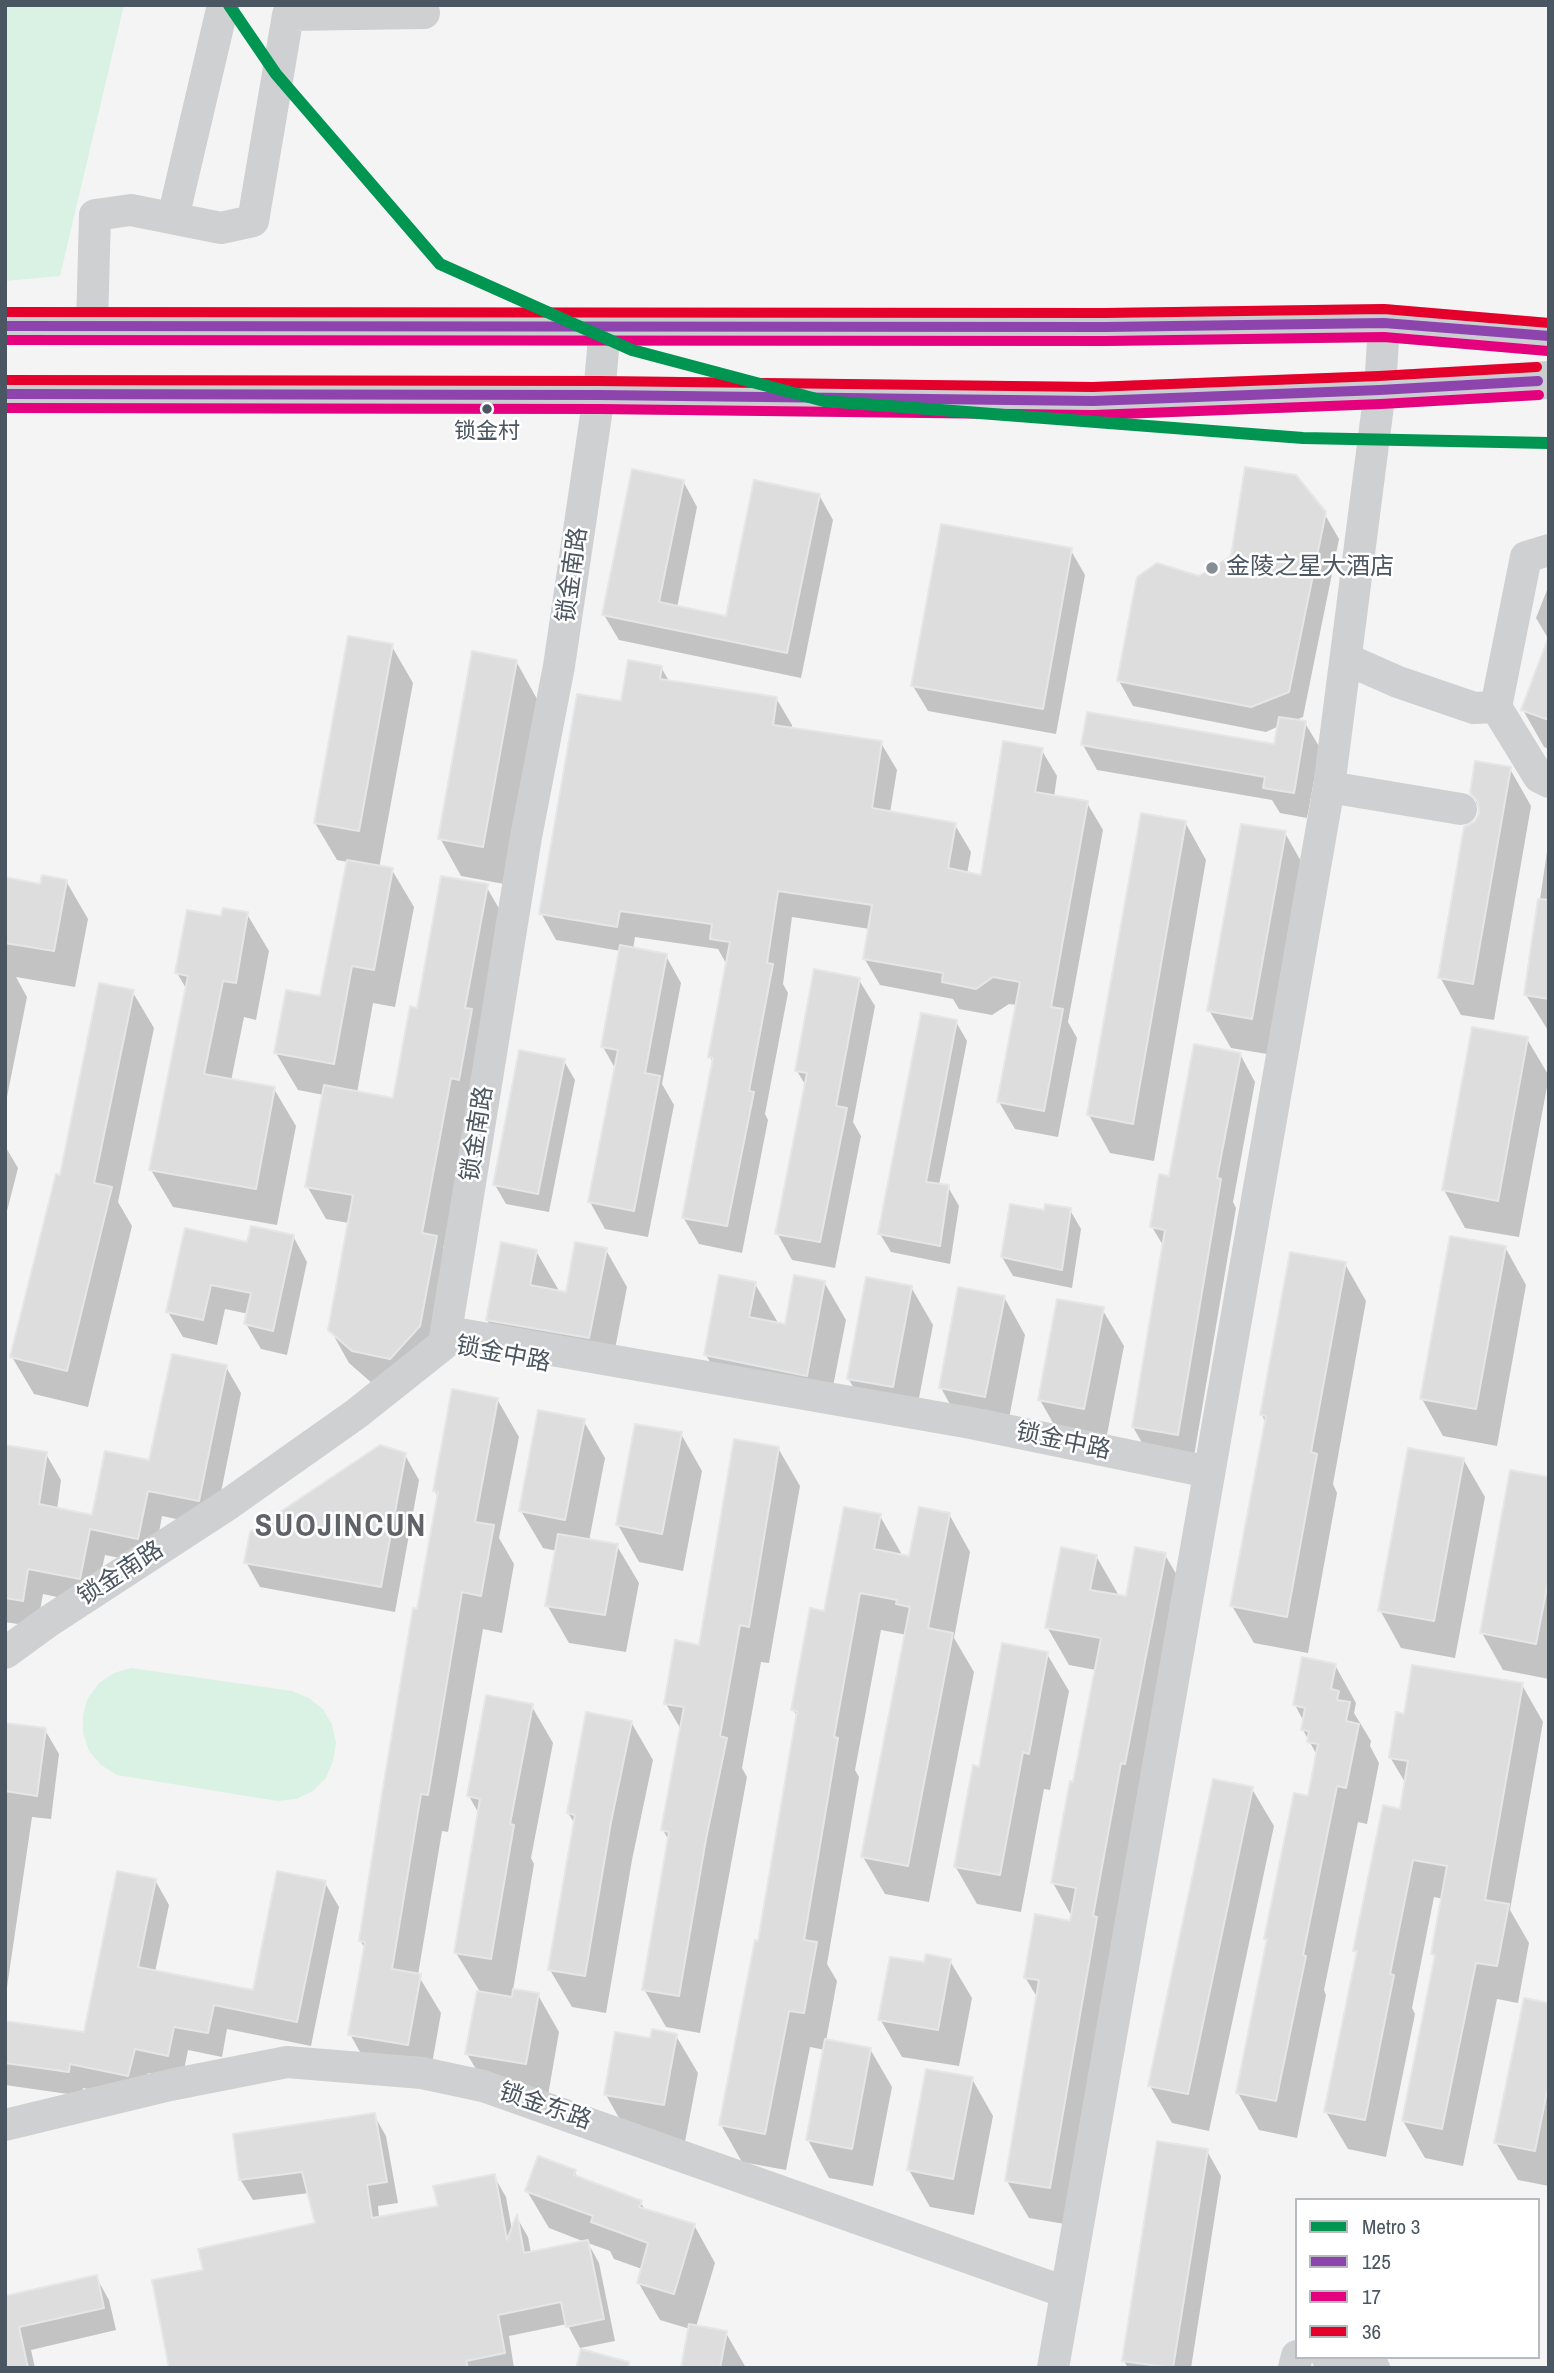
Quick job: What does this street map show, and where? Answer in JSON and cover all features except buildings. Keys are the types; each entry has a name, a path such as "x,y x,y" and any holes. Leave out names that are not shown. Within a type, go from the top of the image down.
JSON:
{"main road":[{"path":"5,326 1105,327 1384,323 1548,337"},
{"path":"5,394 600,395 1093,401 1380,390 1549,380"}],"street":[{"path":"173,218 223,5"},
{"path":"92,326 95,215 131,211 221,228 253,222 288,15 424,13"},
{"path":"1053,2368 1329,787 1380,390 1384,323"},
{"name":"锁金南路","path":"5,1653 261,1481 356,1414 444,1344 526,837 559,666 600,395 605,327"},
{"path":"1549,550 1526,557 1496,707 1539,777 1549,782"},
{"path":"1346,659 1398,682 1474,708 1496,707"},
{"path":"1329,787 1461,809"},
{"name":"锁金中路","path":"444,1344 454,1334 971,1423 1208,1479"},
{"name":"锁金东路","path":"5,2126 170,2085 287,2062 422,2073 483,2085 1065,2292"},
{"path":"1336,2359 1374,2368"}],"green space":[{"path":"5,5 124,5 60,276 5,281"},
{"path":"131,1668 292,1691 309,1698 323,1709 332,1725 336,1743 326,1778 313,1791 296,1799 277,1801 117,1775 101,1765 89,1751 83,1733 83,1715 88,1698 99,1683 114,1673"}],"metro line":[{"name":"3","path":"229,5 276,74 440,264 632,350 824,401 1303,438 1549,443"}],"transit line":[{"name":"36","path":"5,312 1105,313 1384,309 1549,323"},
{"name":"125","path":"5,326 1105,327 1384,323 1549,336"},
{"name":"17","path":"5,340 1105,341 1384,337 1548,351"},
{"name":"36","path":"5,380 599,381 1093,387 1537,367"},
{"name":"125","path":"5,394 599,395 1093,401 1538,381"},
{"name":"17","path":"5,408 599,409 1093,415 1539,395"}],"place":[{"name":"锁金村","path":"487,409"},
{"name":"金陵之星大酒店","path":"1212,568"}],"district":[{"name":"SUOJINCUN","path":"341,1527"}]}
